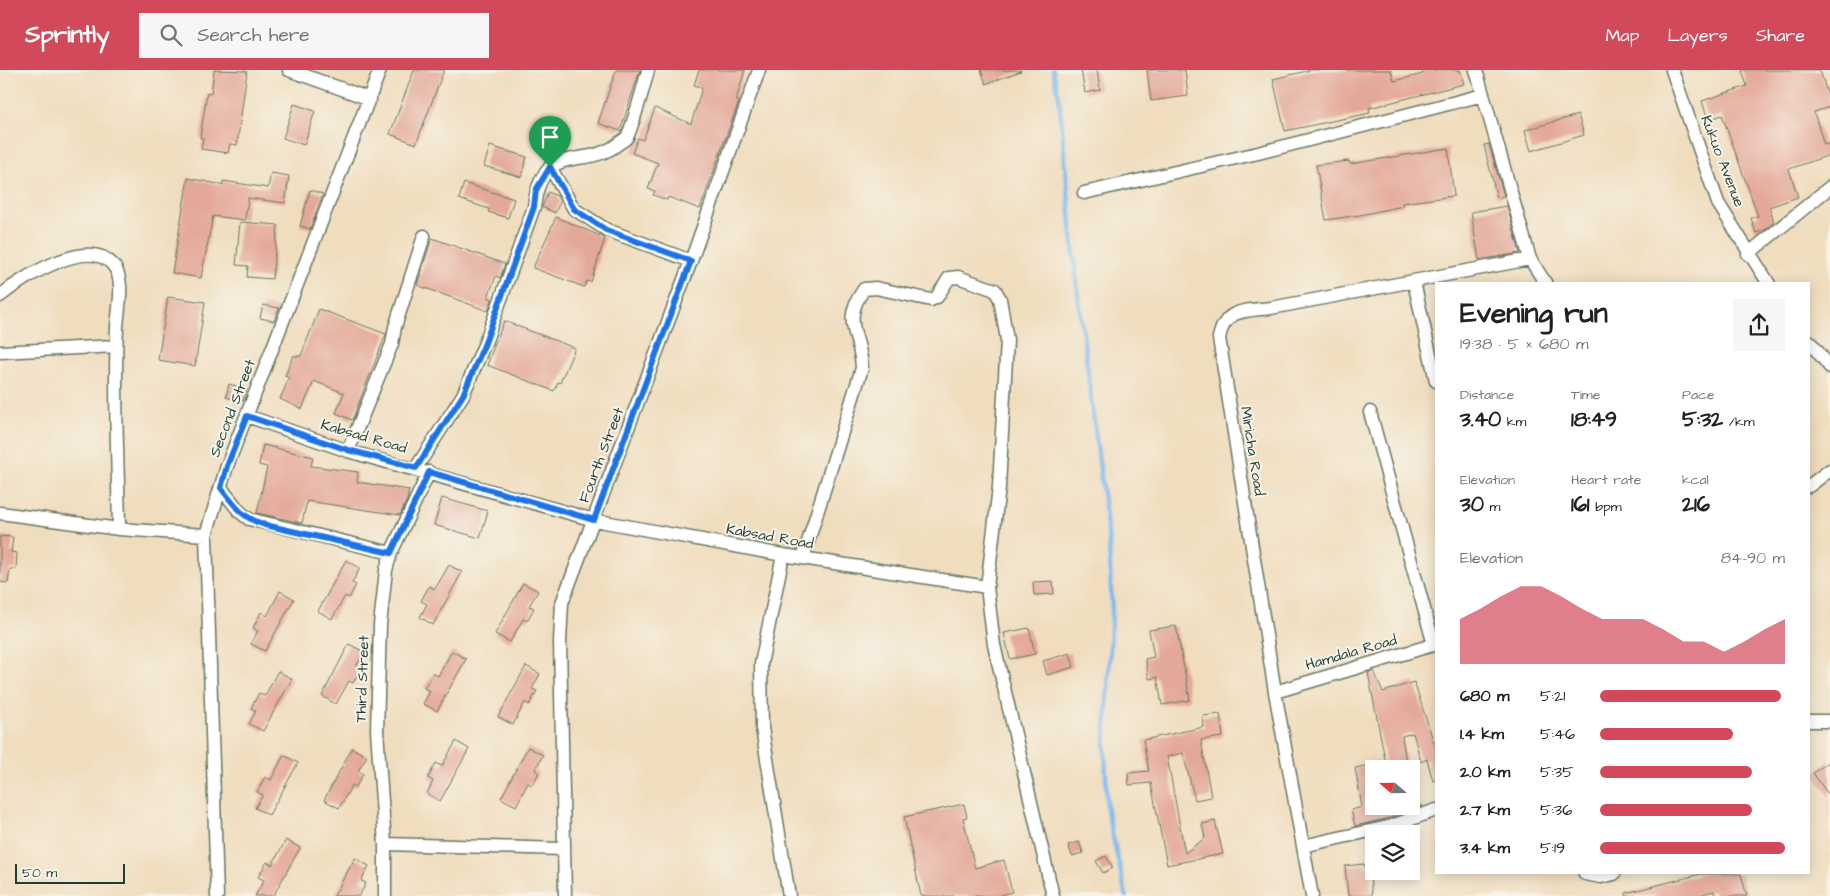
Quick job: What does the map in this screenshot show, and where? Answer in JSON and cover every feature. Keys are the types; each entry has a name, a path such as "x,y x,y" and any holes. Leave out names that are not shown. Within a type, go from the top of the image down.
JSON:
{"street":[{"path":"289,70 370,98"},
{"name":"Second Street","path":"217,896 206,535 227,466 380,70"},
{"path":"416,468 463,395 485,343 534,207 536,190 550,167 568,158 608,151 626,137 648,70"},
{"name":"Fourth Street","path":"565,896 560,641 562,603 691,261 759,70"},
{"path":"1476,70 1530,259 1545,282"},
{"name":"Kukuo Avenue","path":"1672,70 1718,203 1748,254 1768,282"},
{"path":"1084,194 1258,153 1483,94"},
{"path":"550,167 574,209 606,230 691,261"},
{"path":"1748,254 1830,187"},
{"path":"348,450 392,344 395,327 424,236"},
{"path":"0,296 16,283 49,264 90,255 103,257 113,264 120,282 116,346 119,529"},
{"name":"Miricha Road","path":"1312,896 1275,692 1219,338 1221,326 1234,313 1414,282 1530,259"},
{"path":"804,558 862,368 862,359 852,332 851,315 855,301 864,289 876,288 931,300 937,297 949,278 958,277 995,290 1000,299 1007,340 999,487 987,587 994,645 1052,896"},
{"path":"1414,282 1435,376"},
{"path":"1810,342 1830,367"},
{"path":"0,352 116,346"},
{"path":"1370,412 1435,644"},
{"name":"Kabsad Road","path":"247,416 348,450 594,520 783,555 987,587"},
{"path":"1810,485 1830,470"},
{"name":"Third Street","path":"385,896 385,844 377,730 380,625 386,570 391,553 429,472"},
{"path":"221,488 240,512 249,519 391,553"},
{"path":"0,513 119,529 206,535"},
{"path":"783,555 761,664 760,701 762,728 789,896"},
{"name":"Hamdala Road","path":"1275,692 1435,644"},
{"path":"1810,721 1830,722"},
{"path":"1303,846 1392,826 1435,810"},
{"path":"385,844 563,849"},
{"path":"1585,874 1601,877 1614,874"}],"building":[{"path":"214,70 247,71 237,145 230,144 228,153 201,149 203,138 200,138 207,93 211,94"},
{"path":"414,70 444,70 416,144 390,134"},
{"path":"616,70 640,70 620,131 598,123"},
{"path":"699,70 745,70 736,100 739,101 700,209 668,197 667,200 653,195 655,191 648,189 658,163 632,153 638,138 643,140 655,108 691,124 702,88 694,85"},
{"path":"981,70 1021,70 1021,71 986,84"},
{"path":"1081,70 1097,70 1100,90 1085,93"},
{"path":"1147,70 1185,70 1188,96 1151,101"},
{"path":"1311,70 1391,70 1394,81 1423,74 1422,70 1460,70 1464,84 1369,108 1370,113 1285,131 1273,79"},
{"path":"1742,70 1820,70 1830,103 1830,107 1814,112 1824,145 1830,143 1830,155 1789,169 1798,197 1769,207 1774,222 1765,230 1756,233 1751,218 1758,216 1722,115 1708,120 1702,101 1747,86"},
{"path":"294,104 315,111 304,145 283,138"},
{"path":"1578,115 1584,135 1531,151 1525,130"},
{"path":"1489,144 1504,196 1497,198 1484,145"},
{"path":"490,146 527,157 521,177 484,166"},
{"path":"1448,148 1454,196 1402,203 1403,206 1326,220 1316,165 1349,161 1350,164"},
{"path":"271,173 289,176 285,203 248,198 245,220 213,216 201,278 172,273 188,178 223,185 223,181 268,188"},
{"path":"464,183 514,199 508,218 488,212 489,209 459,199"},
{"path":"310,190 323,194 310,229 300,226"},
{"path":"548,192 557,196 560,202 555,213 542,207"},
{"path":"1507,206 1520,253 1479,260 1471,212"},
{"path":"556,217 605,238 591,282 587,281 584,287 533,268"},
{"path":"240,222 278,225 272,279 247,277 248,266 236,265"},
{"path":"432,238 505,264 500,278 496,276 488,297 492,299 488,311 417,285"},
{"path":"168,297 205,302 195,366 158,360"},
{"path":"263,305 279,308 274,321 260,318"},
{"path":"319,309 386,334 352,420 336,413 344,393 314,381 302,409 280,399 289,378 285,376 293,356 301,356"},
{"path":"504,321 575,348 560,383 558,382 554,391 487,365"},
{"path":"229,384 247,389 243,401 226,397"},
{"path":"263,445 313,457 311,466 358,472 357,482 409,490 407,500 400,515 307,501 302,523 257,513 267,467 259,465"},
{"path":"442,498 488,511 480,538 434,525"},
{"path":"0,536 13,537 11,552 17,553 16,569 10,569 8,583 0,582"},
{"path":"346,560 360,568 352,583 356,585 349,598 345,596 332,619 318,611"},
{"path":"449,565 462,572 433,625 420,617 427,604 421,601 429,586 435,589"},
{"path":"1053,581 1054,594 1034,595 1033,582"},
{"path":"523,583 538,591 529,606 534,608 527,621 523,619 510,642 495,634"},
{"path":"280,591 294,599 265,651 251,644 258,631 253,628 261,612 267,616"},
{"path":"1176,626 1190,700 1162,705 1157,677 1149,679 1145,659 1154,657 1149,630"},
{"path":"1029,628 1035,654 1010,659 1004,633"},
{"path":"349,644 364,652 356,667 360,670 353,683 349,681 336,704 322,696"},
{"path":"452,651 466,659 437,711 423,704 430,691 424,688 433,673 438,676"},
{"path":"1070,653 1074,667 1047,675 1043,661"},
{"path":"526,666 540,674 532,689 537,691 529,705 525,702 513,725 498,717"},
{"path":"278,671 292,679 263,731 249,724 256,711 251,708 259,693 265,696"},
{"path":"1374,671 1383,692 1414,682 1435,743 1435,780 1433,781 1427,759 1421,762 1413,733 1402,736 1406,760 1385,760 1368,673"},
{"path":"1220,714 1223,737 1201,740 1211,797 1195,800 1183,753 1167,757 1185,853 1205,838 1202,824 1215,821 1223,854 1167,865 1151,783 1129,785 1128,773 1149,771 1143,740 1204,727 1203,716"},
{"path":"456,741 469,749 440,801 427,794 433,781 428,778 436,763 442,766"},
{"path":"528,747 543,755 535,770 539,773 532,785 528,783 516,806 501,798"},
{"path":"352,748 367,756 358,771 363,774 356,787 352,785 339,808 324,800"},
{"path":"284,755 298,763 269,815 255,808 263,795 257,792 265,777 271,780"},
{"path":"1830,761 1830,797 1813,773"},
{"path":"1365,766 1365,815 1398,815 1355,826 1351,810 1362,807 1355,768"},
{"path":"964,804 967,817 963,818 975,868 1004,860 1012,892 997,896 921,896 904,817"},
{"path":"286,840 300,848 273,896 255,896 264,880 258,877 267,862 272,865"},
{"path":"1079,842 1083,853 1072,856 1068,845"},
{"path":"1106,856 1113,868 1103,873 1096,861"},
{"path":"355,858 369,866 361,881 366,883 359,896 334,896"},
{"path":"1364,864 1365,880 1370,880 1372,896 1348,896 1345,866"},
{"path":"1701,874 1741,874 1747,896 1715,896 1714,891 1695,896 1626,896 1626,893"}],"waterway":[{"path":"1053,70 1059,97 1076,277 1109,541 1112,611 1105,744 1107,810 1126,896"}],"route":[{"path":"550,167 574,209 606,230 691,261 594,520 429,472 391,553 265,525 249,519 240,512 221,488 227,466 247,416 348,450 416,468 463,395 485,343 534,207 536,190 550,167"}]}
